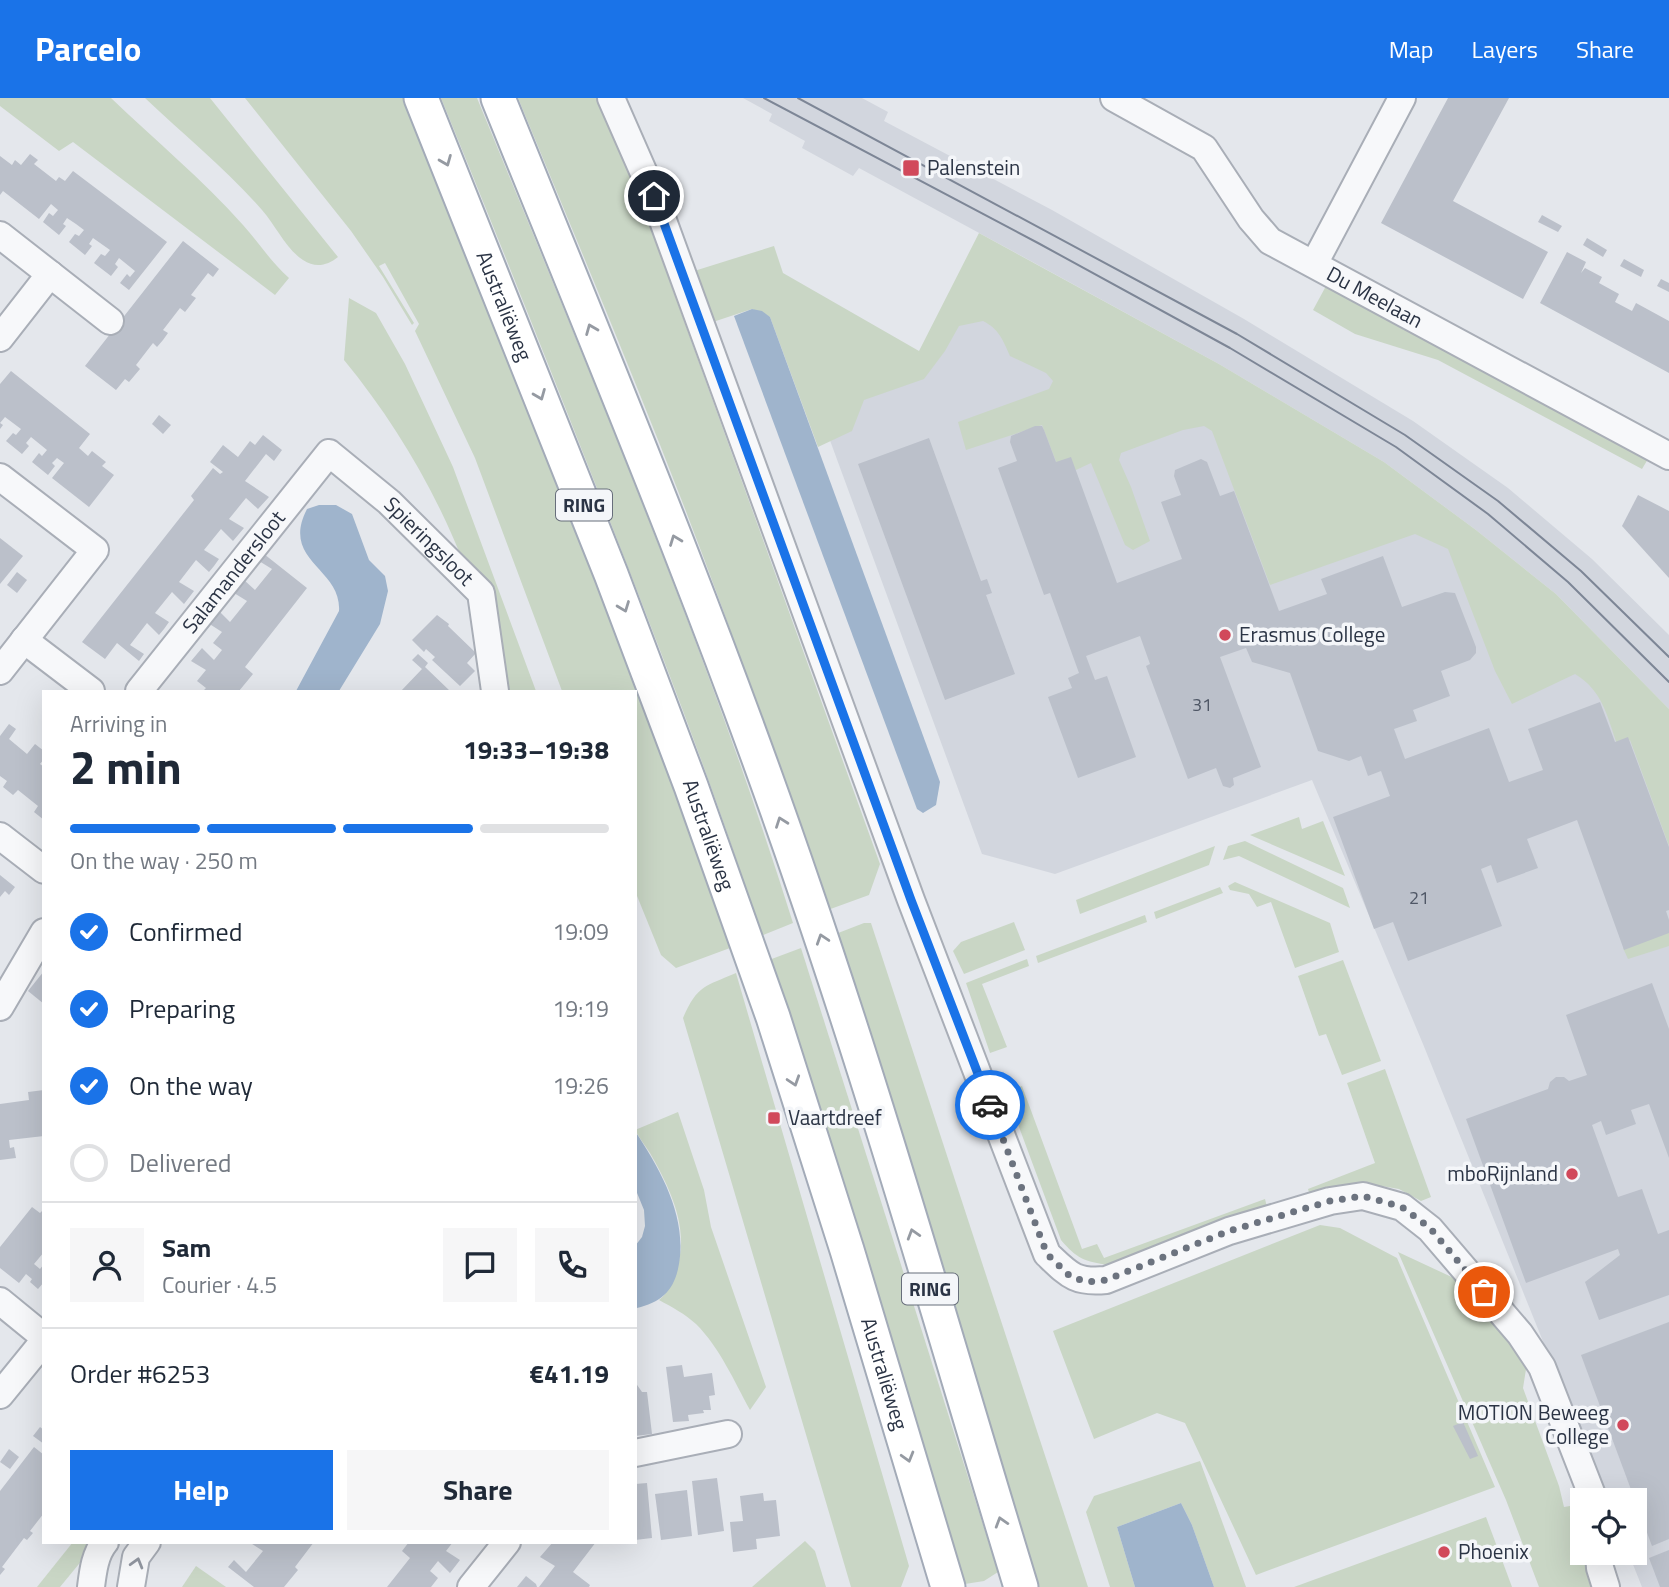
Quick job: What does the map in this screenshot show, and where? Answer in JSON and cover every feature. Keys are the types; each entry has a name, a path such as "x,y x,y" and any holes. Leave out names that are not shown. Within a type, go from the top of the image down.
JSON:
{"main road":[{"name":"Australiëweg","path":"421,98 611,574 737,915 773,1017 847,1250 948,1587"},
{"name":"RING","path":"498,98 730,681 804,886 839,991 1021,1587"}],"street":[{"path":"611,98 654,196 911,900 1047,1254 1071,1277 1088,1282 1106,1280 1229,1231 1330,1201 1363,1196 1402,1207 1430,1228 1520,1334 1542,1367 1589,1488"},
{"name":"Du Meelaan","path":"1114,98 1204,148 1251,219 1270,241 1669,456"},
{"path":"1314,264 1402,98"},
{"path":"0,234 110,321"},
{"path":"0,338 50,274"},
{"name":"Salamandersloot","path":"140,690 329,453"},
{"name":"Spieringsloot","path":"329,453 389,502 481,593 495,690"},
{"path":"0,477 95,550 0,671"},
{"path":"24,640 90,690"},
{"path":"0,836 42,868"},
{"path":"0,1007 42,935"},
{"path":"0,1301 42,1337"},
{"path":"0,1395 42,1342"},
{"path":"637,1453 728,1434"},
{"path":"91,1587 93,1570 104,1544"},
{"path":"131,1587 136,1557 146,1544"},
{"path":"471,1587 505,1544"},
{"path":"1600,1565 1606,1587"}],"shaded area":[{"path":"743,98 862,98 888,112 884,121 1052,210 1244,319 1413,421 1508,488 1592,559 1669,635 1669,709 1556,594 1384,462 1219,364 859,168 853,176 802,148 805,141 769,121 772,114"},
{"name":"Erasmus College","path":"1006,266 1429,506 1669,764 1669,1587 1642,1587 1633,1565 1647,1565 1647,1488 1602,1488 1423,1044 1312,780 1055,874 982,854 817,405 927,361"}],"green space":[{"path":"0,98 111,98 212,192 289,278 275,295 73,142 59,151 0,106"},
{"path":"145,98 210,98 338,257 325,264 316,265 307,263 297,255 249,195"},
{"path":"245,98 404,98 538,427 637,690 562,690 475,458 415,331 419,324 385,263 379,266 414,323 412,325 351,231"},
{"path":"441,98 477,98 684,610 759,818 793,923 761,936 712,789 657,643"},
{"path":"518,98 599,98 644,210 880,864 869,895 825,911 763,723 699,545"},
{"path":"979,233 1219,364 1384,462 1556,594 1669,709 1669,846 1630,740 1617,744 1603,705 1592,688 1575,674 1512,704 1495,671 1448,549 1415,534 1270,585 1212,431 1204,426 1183,430 1121,453 1119,460 1150,541 1133,550 1125,545 1091,463 1076,470 1057,464 1042,425 966,450 958,422 1049,389 1053,381 1046,373 1010,356 997,331 983,321 959,326 924,379 864,400 852,431 818,447 770,317 752,309 710,323 691,272 774,246 783,273 919,351"},
{"path":"1326,286 1648,459 1642,469 1438,360 1355,334 1313,310"},
{"path":"349,298 376,313 405,364 453,467 536,690 506,690 466,569 442,513 397,433 344,360"},
{"path":"637,691 720,912 730,948 676,968 661,955 637,896"},
{"path":"1299,817 1302,829 1323,821 1345,876 1250,835"},
{"path":"1245,841 1343,888 1350,908 1239,856 1223,860 1228,846"},
{"path":"1215,846 1209,865 1080,914 1076,900"},
{"path":"1235,882 1330,923 1339,952 1295,968 1271,902 1257,907 1249,894 1230,890 1228,886"},
{"path":"1220,887 1223,893 1156,919 1154,912"},
{"path":"1145,915 1147,922 1038,963 1036,956"},
{"path":"1014,922 1025,950 964,974 953,951 961,942"},
{"path":"864,923 871,923 1088,1587 1037,1587 833,935"},
{"path":"1669,931 1669,946 1628,959 1623,948"},
{"path":"801,948 998,1572 984,1581 965,1584 769,960"},
{"path":"1027,959 1029,966 982,984 1007,1047 990,1053 966,983"},
{"path":"1343,960 1381,1061 1342,1075 1326,1034 1319,1036 1298,976"},
{"path":"736,973 909,1566 901,1587 851,1587 683,1018 698,993"},
{"path":"1385,1069 1431,1197 1421,1201 1399,1189 1364,1183 1311,1199 1308,1189 1375,1163 1347,1083"},
{"path":"1022,1086 1082,1249 1097,1244 1104,1258 1265,1199 1267,1207 1109,1265 1082,1258 1061,1240 1006,1092"},
{"path":"678,1112 704,1190 711,1227 766,1387 750,1410 705,1333 687,1317 659,1300 669,1288 680,1258 680,1226 665,1181 637,1129"},
{"path":"1320,1225 1340,1228 1397,1258 1495,1487 1256,1575 1185,1423 1157,1413 1094,1439 1053,1331"},
{"path":"1398,1252 1456,1279 1491,1315 1527,1363 1523,1388 1559,1486 1564,1507 1570,1506 1570,1565 1588,1565 1591,1587 1539,1587 1506,1500"},
{"path":"1200,1461 1246,1587 1214,1587 1192,1525 1181,1503 1117,1527 1135,1587 1110,1587 1086,1512 1094,1496"},
{"name":"Phoenix","path":"1486,1517 1512,1587 1294,1587"},
{"path":"805,1541 815,1551 826,1587 752,1587"},
{"path":"71,1544 95,1544 60,1587 37,1587"},
{"path":"196,1566 226,1587 182,1587"}],"water":[{"path":"752,309 762,311 770,317 940,782 936,805 923,813 917,809 734,316"},
{"path":"319,505 336,505 352,514 369,560 385,576 388,591 380,624 340,690 297,690 339,611 337,596 331,584 306,553 301,541 301,527 307,509"},
{"path":"637,1134 655,1163 671,1197 680,1233 680,1251 676,1277 669,1290 658,1300 637,1308 637,1243 645,1226 644,1210 637,1193"},
{"path":"1181,1503 1192,1525 1214,1587 1135,1587 1117,1527"}],"building":[{"path":"1448,98 1509,98 1453,201 1548,252 1523,299 1381,223"},
{"path":"30,154 38,160 34,164 56,181 59,177 65,181 73,171 167,242 129,290 120,283 127,274 130,277 135,271 119,258 115,264 118,267 111,276 94,263 101,254 105,256 110,250 93,238 89,244 92,246 85,255 69,242 75,234 79,236 84,230 67,218 63,224 66,226 59,235 43,222 49,213 53,216 58,210 51,204 39,219 3,191 0,195 0,156 12,165 15,160 21,165"},
{"path":"1542,215 1562,226 1558,232 1538,222"},
{"path":"1587,238 1607,250 1603,257 1583,245"},
{"path":"183,241 219,269 213,277 208,273 191,295 196,298 185,312 180,308 163,330 168,333 163,340 157,347 153,343 136,365 140,369 129,382 125,379 116,390 85,366"},
{"path":"1567,252 1586,262 1581,273 1585,268 1602,277 1599,283 1619,294 1615,302 1632,311 1636,303 1669,321 1669,373 1540,303"},
{"path":"1624,259 1644,270 1641,277 1620,266"},
{"path":"1661,279 1669,283 1669,292 1657,286"},
{"path":"11,371 90,434 79,448 88,456 92,451 106,462 102,466 114,475 89,507 52,478 64,463 57,458 48,475 32,462 39,453 42,456 47,450 31,437 26,443 29,446 22,454 6,441 21,429 5,417 0,423 0,384"},
{"path":"159,415 171,425 163,434 152,424"},
{"path":"1035,426 1042,426 1056,462 1071,457 1117,583 1182,559 1161,502 1181,495 1174,476 1175,470 1201,459 1207,462 1220,496 1234,491 1279,611 1327,594 1321,579 1383,556 1402,607 1445,592 1455,593 1476,653 1470,660 1441,671 1450,696 1413,710 1417,721 1394,729 1405,759 1489,728 1509,782 1543,770 1528,729 1600,702 1615,742 1628,737 1669,847 1669,910 1666,911 1669,933 1624,950 1577,820 1527,839 1538,868 1497,883 1491,865 1481,869 1502,926 1408,961 1393,922 1374,929 1333,817 1390,796 1381,771 1368,776 1361,756 1349,761 1318,751 1290,673 1252,662 1246,648 1220,657 1261,767 1233,778 1234,785 1230,788 1223,786 1216,768 1188,779 1146,666 1150,664 1140,636 1086,656 1095,680 1107,676 1136,757 1078,778 1048,697 1072,688 1068,678 1079,673 1050,593 1044,595 998,468 1017,461 1010,442 1011,436"},
{"path":"263,435 282,450 274,461 266,454 245,481 269,497 258,509 246,498 229,519 244,528 233,541 221,529 204,550 219,559 209,572 196,560 179,582 194,591 184,604 172,592 155,613 169,622 164,629 159,635 147,623 130,645 144,654 139,661 117,643 105,659 82,642 194,500 191,496 213,468 220,474 223,472 210,462 223,445 238,457 250,441 255,445"},
{"path":"929,438 981,581 987,579 992,593 986,595 1015,674 945,700 858,464"},
{"path":"1638,495 1669,511 1669,578 1622,526"},
{"path":"0,538 23,556 0,584"},
{"path":"264,554 307,588 245,667 253,674 240,690 204,690 206,688 197,681 206,670 191,661 202,648 214,660 222,650 213,643 222,632 208,623 218,610 230,622 247,601 234,593 244,580 255,590 272,569 259,561"},
{"path":"17,572 27,580 17,593 7,585"},
{"path":"437,615 476,653 467,663 475,671 460,686 432,660 435,657 426,649 424,652 412,640"},
{"path":"418,654 428,663 425,667 449,690 402,690 422,669 412,660"},
{"path":"9,724 16,729 9,739 27,754 35,744 42,749 42,818 34,812 38,806 18,790 13,795 3,787 7,781 0,776 0,736"},
{"path":"0,875 15,887 9,895 5,891 0,897"},
{"path":"42,974 42,1002 28,991"},
{"path":"1652,983 1669,1029 1669,1158 1649,1104 1631,1110 1636,1124 1606,1135 1601,1121 1592,1125 1618,1197 1642,1189 1658,1234 1669,1230 1669,1295 1599,1320 1585,1282 1620,1255 1618,1249 1526,1283 1466,1119 1548,1089 1550,1082 1556,1077 1564,1077 1569,1081 1587,1075 1566,1015"},
{"path":"42,1090 42,1136 9,1140 10,1148 14,1147 16,1158 0,1160 0,1104 29,1100 28,1092"},
{"path":"32,1207 40,1213 42,1211 42,1254 34,1264 40,1269 42,1266 42,1284 38,1289 26,1274 19,1283 0,1268 0,1247"},
{"path":"1669,1322 1669,1539 1652,1546 1647,1533 1647,1488 1630,1488 1581,1355"},
{"path":"682,1365 684,1377 712,1373 715,1395 709,1396 711,1410 688,1415 689,1421 673,1422 666,1367"},
{"path":"637,1385 642,1392 647,1392 652,1434 637,1436"},
{"path":"1463,1422 1478,1456 1470,1459 1453,1426"},
{"path":"40,1427 42,1428 42,1443 33,1436"},
{"path":"34,1447 42,1453 42,1516 30,1531 33,1533 27,1540 24,1538 2,1567 5,1569 0,1575 0,1491"},
{"path":"9,1449 19,1457 10,1469 0,1462"},
{"path":"717,1478 724,1531 698,1535 692,1481"},
{"path":"647,1483 652,1538 637,1540 637,1484"},
{"path":"687,1490 692,1536 661,1540 655,1494"},
{"path":"763,1493 764,1501 776,1500 780,1536 756,1539 757,1549 733,1552 730,1522 743,1521 740,1496"},
{"path":"252,1544 312,1544 295,1567 298,1570 284,1587 254,1587 228,1567 234,1560 246,1572 263,1551"},
{"path":"407,1544 451,1544 446,1551 460,1560 450,1573 438,1561 430,1571 438,1578 431,1587 387,1587 410,1558 402,1551"},
{"path":"551,1544 594,1544 573,1572 590,1585 589,1587 539,1587 555,1566 540,1557"},
{"path":"1669,1550 1669,1587 1660,1587 1649,1558"},
{"path":"526,1576 536,1584 537,1587 517,1587"}],"tram line":[{"path":"764,98 1230,348 1396,447 1488,514 1568,582 1669,682"},
{"path":"798,98 1237,334 1405,435 1498,501 1581,571 1669,657"}],"way so far":[{"path":"990,1105 1047,1254 1071,1277 1088,1282 1106,1280 1229,1231 1330,1201 1363,1196 1402,1207 1430,1228 1484,1292"}],"place":[{"name":"Palenstein","path":"911,168"},
{"name":"Erasmus College","path":"1225,635"},
{"name":"Vaartdreef","path":"774,1118"},
{"name":"mboRijnland","path":"1572,1174"},
{"name":"MOTION Beweeg College","path":"1623,1425"},
{"name":"Phoenix","path":"1444,1552"}],"route":[{"path":"654,196 911,900 990,1105"}]}
